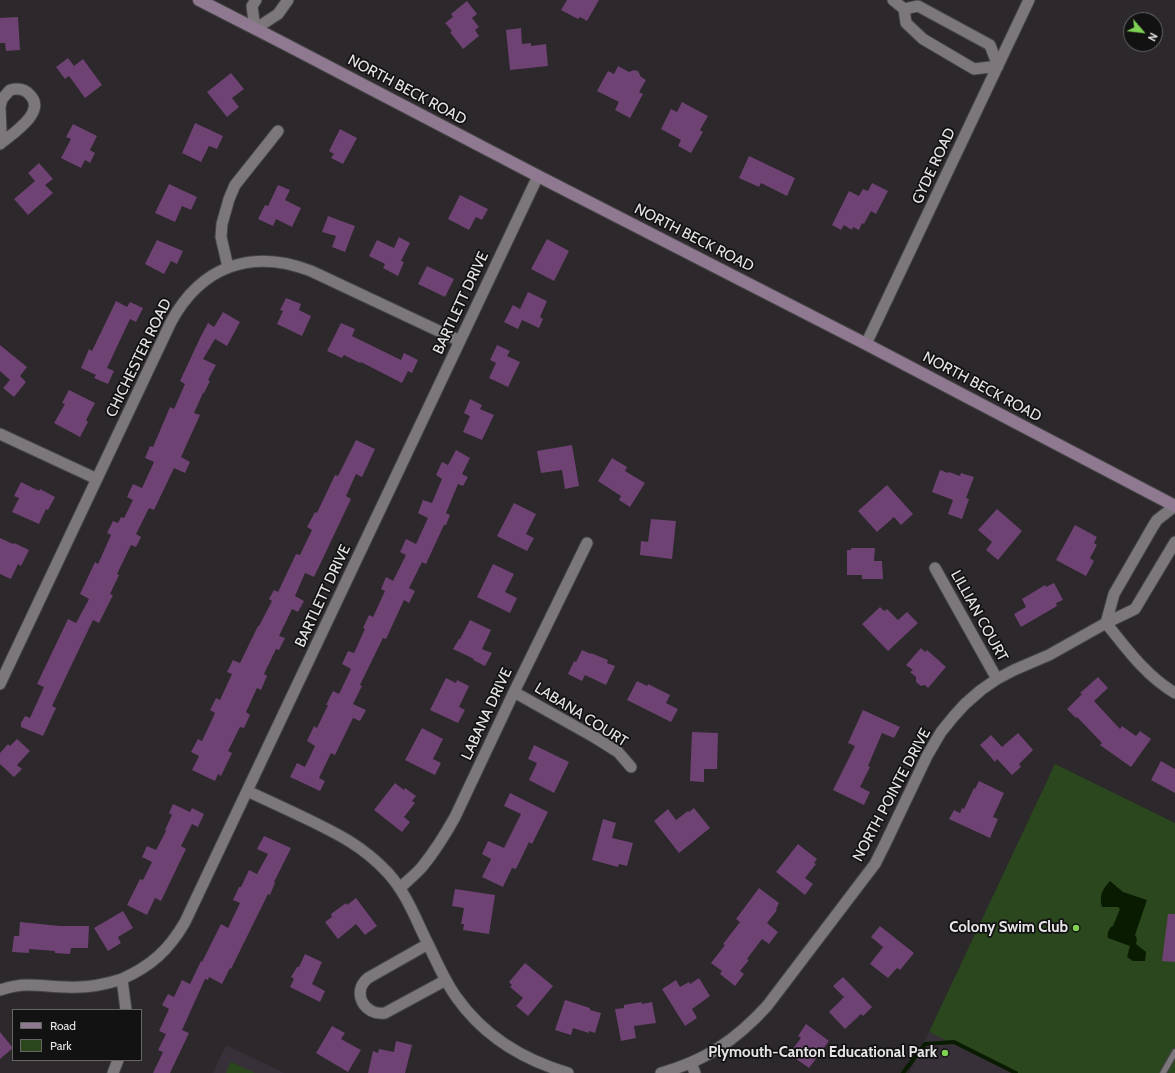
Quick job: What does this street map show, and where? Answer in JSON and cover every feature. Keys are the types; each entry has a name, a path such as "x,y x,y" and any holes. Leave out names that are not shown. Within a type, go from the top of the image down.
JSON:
{"main road":[{"name":"NORTH BECK ROAD","path":"199,0 866,344 1175,506"}],"street":[{"path":"256,0 252,6 255,29 278,14 288,0"},
{"path":"893,0 904,9 906,23 923,39 974,69 998,66 990,45 918,6 904,9"},
{"name":"GYDE ROAD","path":"866,344 1029,0"},
{"path":"10,90 25,90 35,103 35,108 32,115 28,120 0,142 0,107 2,99 10,90"},
{"path":"228,267 222,237 224,218 229,199 235,185 278,131"},
{"name":"BARTLETT DRIVE","path":"0,990 28,985 91,987 122,979 138,972 155,959 168,947 178,934 538,176"},
{"name":"CHICHESTER ROAD","path":"0,684 179,308 188,295 213,274 244,262 261,260 282,262 299,266 460,341"},
{"path":"0,434 97,480"},
{"path":"1175,506 1157,520 1152,528 1114,594 1106,623 1149,674 1175,693"},
{"name":"NORTH POINTE DRIVE","path":"661,1073 693,1068 735,1037 767,1006 875,864 927,756 941,732 965,704 997,679 1049,655 1106,623 1135,609 1175,542"},
{"name":"LABANA DRIVE","path":"400,888 421,868 446,834 587,543"},
{"name":"LILLIAN COURT","path":"936,568 997,679"},
{"name":"LABANA COURT","path":"514,692 618,752 631,767"},
{"path":"247,791 340,835 352,842 378,863 400,888 412,909 446,980 463,1006 491,1035 508,1047 538,1063 568,1073"},
{"path":"428,944 363,982 360,990 362,1001 372,1012 379,1014 385,1013 446,980"},
{"path":"122,979 126,1009"},
{"path":"113,1073 118,1061"}],"lane":[{"path":"1163,1073 1175,1052"}],"shaded area":[{"path":"1110,881 1123,892 1147,900 1135,935 1137,939 1136,944 1146,952 1145,961 1133,961 1127,957 1130,946 1108,938 1108,931 1113,926 1120,909 1118,907 1102,907 1102,893"},
{"name":"Plymouth-Canton Educational Park","path":"929,1032 1013,1073 909,1073"},
{"path":"226,1045 284,1073 213,1073"}],"green space":[{"name":"Colony Swim Club","path":"1055,764 1175,823 1175,1073 1013,1073 929,1032"},
{"path":"231,1062 255,1073 226,1073"}],"building":[{"path":"567,0 599,0 587,21 580,17 578,19 561,10"},
{"path":"467,1 477,14 472,18 479,27 475,30 479,36 463,49 450,32 452,31 445,23 453,17 451,14"},
{"path":"18,17 20,50 6,51 5,43 0,43 0,18"},
{"path":"521,28 522,44 531,43 531,46 546,44 548,66 510,70 506,30"},
{"path":"68,58 74,66 83,59 102,85 85,98 69,76 65,79 56,67"},
{"path":"618,66 629,72 634,70 638,71 641,77 646,80 639,92 643,94 630,118 615,110 619,102 597,91 608,71 614,74"},
{"path":"231,73 244,89 232,98 239,107 227,117 207,92"},
{"path":"682,102 708,116 700,130 703,132 691,153 678,146 681,140 661,129 671,109 677,112"},
{"path":"195,123 223,136 217,149 209,146 201,162 182,153"},
{"path":"73,124 97,136 90,150 95,153 90,163 85,160 81,168 61,158 71,139 66,137"},
{"path":"340,129 357,138 343,164 331,158 334,154 329,151"},
{"path":"749,156 795,178 787,196 761,183 759,187 739,178"},
{"path":"39,163 53,179 45,185 53,193 28,215 14,199 35,181 28,173"},
{"path":"872,183 888,191 876,214 871,211 864,224 862,223 859,230 853,227 852,230 844,225 841,230 832,225 849,191 859,196 863,189 868,191"},
{"path":"169,184 197,197 191,210 182,206 175,222 155,213"},
{"path":"278,185 290,190 285,200 301,208 292,227 276,219 273,226 258,219 265,205 268,206"},
{"path":"460,195 488,209 482,220 476,217 469,230 448,219"},
{"path":"328,216 355,226 345,252 332,247 336,236 322,232"},
{"path":"399,237 410,243 401,261 404,262 398,276 383,268 385,264 369,256 377,240 394,248"},
{"path":"547,239 569,251 554,281 531,269"},
{"path":"157,240 183,251 177,264 171,261 164,274 145,264"},
{"path":"427,266 454,279 445,297 418,284"},
{"path":"528,292 547,301 540,317 543,319 539,328 522,320 518,329 504,322 513,305 520,309"},
{"path":"286,298 301,304 299,310 311,316 302,336 277,324 283,311 280,310"},
{"path":"116,301 127,307 130,302 143,308 136,322 130,319 107,368 114,371 108,384 94,378 96,375 81,368 89,349 92,351"},
{"path":"223,312 240,322 227,346 215,339 203,359 216,365 208,380 210,381 194,413 200,415 181,457 190,462 185,473 174,468 154,510 149,508 136,534 141,537 136,547 131,545 117,574 119,575 110,594 113,595 99,623 93,620 52,706 56,708 43,736 21,727 21,723 25,716 30,718 44,687 37,684 68,619 76,623 89,599 80,594 95,562 98,564 111,535 107,533 113,521 118,523 121,517 124,518 133,500 127,497 133,484 142,488 154,462 145,458 150,446 153,447 170,407 174,409 185,384 180,381 200,338 208,323 214,327"},
{"path":"341,323 355,329 352,336 401,360 404,353 418,360 412,373 408,371 402,383 361,362 360,363 344,355 342,358 327,351"},
{"path":"0,345 27,367 20,376 26,382 14,397 3,388 10,380 0,371"},
{"path":"497,345 510,351 507,356 520,362 508,387 489,378 496,363 490,360"},
{"path":"69,390 95,403 86,420 88,422 80,437 54,423 65,404 62,403"},
{"path":"470,399 482,405 480,409 494,415 482,440 463,432 470,416 464,413"},
{"path":"356,440 375,449 362,477 356,474 346,496 351,499 314,577 305,573 295,596 304,601 298,612 292,609 279,636 285,638 279,650 276,649 264,674 267,676 261,690 257,688 246,712 250,715 244,728 240,727 228,751 232,753 221,776 218,774 215,781 192,770 199,756 191,752 198,739 202,741 215,713 210,710 216,698 220,700 232,674 227,672 233,660 240,663 272,601 269,599 274,590 278,592 296,554 300,555 312,530 307,527 315,512 317,513 335,475 338,476"},
{"path":"572,445 579,486 565,489 562,470 541,473 537,451"},
{"path":"456,450 470,458 462,474 468,477 463,486 458,484 446,513 450,515 446,525 444,525 426,564 422,562 409,588 415,591 409,603 404,600 386,639 383,638 360,685 362,686 353,704 366,710 360,721 353,718 335,755 331,753 319,778 325,781 320,791 290,777 297,763 305,767 315,746 307,741 314,726 317,728 333,691 339,694 351,669 342,664 348,651 354,653 365,629 363,628 369,615 373,617 385,591 381,589 386,577 393,581 406,555 400,552 406,539 416,544 428,518 418,513 423,500 432,503 442,479 436,475 442,462 448,465"},
{"path":"612,458 627,467 625,471 645,483 630,507 619,500 621,496 598,481"},
{"path":"940,470 960,476 961,473 974,477 966,498 969,499 962,519 948,514 953,500 932,492"},
{"path":"21,482 39,491 40,489 55,497 48,510 46,509 39,524 12,512 19,498 14,496"},
{"path":"887,485 913,514 901,525 894,517 877,532 858,511"},
{"path":"514,503 536,514 526,534 534,538 527,551 497,536"},
{"path":"997,509 1022,531 998,560 986,550 992,542 978,530"},
{"path":"651,519 676,521 672,559 640,555 641,541 648,542"},
{"path":"1075,525 1097,537 1094,543 1097,545 1090,558 1094,561 1086,576 1056,560"},
{"path":"0,538 29,550 21,566 18,564 11,579 0,574"},
{"path":"851,548 875,548 874,561 882,561 883,579 862,579 862,575 847,575 847,550 851,550"},
{"path":"493,564 514,574 505,592 517,598 510,613 477,597"},
{"path":"1054,583 1063,600 1056,603 1057,606 1021,627 1014,614 1026,607 1022,599 1045,585 1046,587"},
{"path":"880,607 884,611 887,609 898,620 907,612 918,623 888,651 862,624"},
{"path":"470,620 491,630 482,649 492,653 485,666 453,649"},
{"path":"921,648 925,652 927,650 946,667 928,688 925,685 921,686 916,682 916,677 910,672 913,670 906,665"},
{"path":"582,650 608,660 607,663 615,666 606,685 585,675 582,681 568,674 574,661 576,662"},
{"path":"1098,677 1108,688 1094,701 1120,729 1122,726 1136,736 1140,731 1151,739 1131,767 1100,745 1102,743 1077,717 1076,718 1067,709 1082,694 1080,693"},
{"path":"446,678 456,683 457,680 469,686 459,707 465,710 458,723 430,710"},
{"path":"637,681 647,686 648,684 670,695 666,703 678,709 671,722 627,700"},
{"path":"863,710 900,727 894,738 882,733 868,766 870,767 860,787 870,792 864,805 833,790 855,746 848,743"},
{"path":"422,728 443,739 433,759 441,763 435,775 405,760"},
{"path":"692,732 718,733 717,769 704,769 704,782 690,781"},
{"path":"1018,733 1033,750 1019,764 1021,767 1012,775 997,759 995,762 980,745 991,735 1002,747"},
{"path":"17,739 30,751 17,765 22,769 14,777 0,764 0,753 8,744 10,746"},
{"path":"534,745 569,762 554,793 529,780 537,763 528,759"},
{"path":"1161,761 1175,769 1175,793 1151,780"},
{"path":"979,781 1004,793 993,817 998,819 990,838 949,819 954,810 960,813 962,808 964,809"},
{"path":"395,783 404,790 405,788 416,796 412,801 415,803 404,817 410,822 402,832 374,810"},
{"path":"510,793 548,812 532,844 529,842 516,869 512,868 503,887 482,877 491,859 482,854 488,841 504,848 521,814 504,806"},
{"path":"173,804 190,812 192,808 204,814 198,827 192,824 181,846 186,849 161,901 155,898 147,915 127,905 140,879 143,880 152,862 142,857 147,846 156,850 172,815 169,813"},
{"path":"694,808 710,828 679,853 654,821 668,809 676,820"},
{"path":"603,819 616,823 612,838 633,843 627,866 619,864 618,867 592,860"},
{"path":"264,836 291,848 274,882 275,883 270,895 268,894 222,984 209,977 208,980 205,979 182,1030 189,1033 170,1073 153,1073 163,1052 158,1050 166,1034 159,1031 169,1009 162,1005 168,994 174,997 182,980 190,984 221,924 228,928 240,903 233,900 239,887 241,887 249,870 257,874 268,854 257,849"},
{"path":"798,844 817,859 814,863 816,864 805,878 813,884 805,895 776,872"},
{"path":"759,888 779,903 776,909 777,910 767,923 778,932 769,944 762,939 740,971 744,974 735,986 720,974 722,971 711,963 740,922 736,919"},
{"path":"455,889 495,895 489,934 463,930 464,924 461,924 464,908 452,906"},
{"path":"356,898 377,926 365,935 356,924 338,939 325,922 332,917 331,914"},
{"path":"123,911 133,928 118,937 121,943 108,951 94,928"},
{"path":"1168,914 1175,914 1175,962 1162,961"},
{"path":"20,922 60,926 89,926 88,948 71,948 70,954 29,949 29,953 12,952 14,936 19,936"},
{"path":"880,926 914,953 900,970 897,968 888,978 870,964 883,947 871,937"},
{"path":"305,954 322,962 312,984 325,991 320,1002 290,987 294,979 291,977 297,967 299,967"},
{"path":"525,963 553,986 528,1016 516,1006 523,998 510,987 512,985 509,982"},
{"path":"843,977 872,1007 863,1016 861,1014 845,1029 829,1012 844,997 833,986"},
{"path":"699,978 710,996 692,1009 697,1018 685,1026 662,989 676,980 680,987 689,982 690,984"},
{"path":"565,1000 601,1013 595,1033 589,1031 589,1033 573,1028 571,1035 555,1030"},
{"path":"641,1002 642,1004 652,1002 656,1023 634,1026 636,1038 621,1041 615,1009 624,1008 624,1005"},
{"path":"806,1024 829,1041 809,1068 789,1054 801,1038 798,1036"},
{"path":"332,1026 345,1033 341,1039 361,1050 348,1072 316,1053"},
{"path":"0,1032 12,1047 12,1049 0,1059"},
{"path":"396,1041 412,1045 405,1073 368,1073 373,1051 378,1053 379,1049 394,1052"}],"waterway":[{"path":"903,1073 925,1044 954,1042 1016,1073"}],"place":[{"name":"Colony Swim Club","path":"1076,928"},
{"name":"Plymouth-Canton Educational Park","path":"945,1053"}]}
